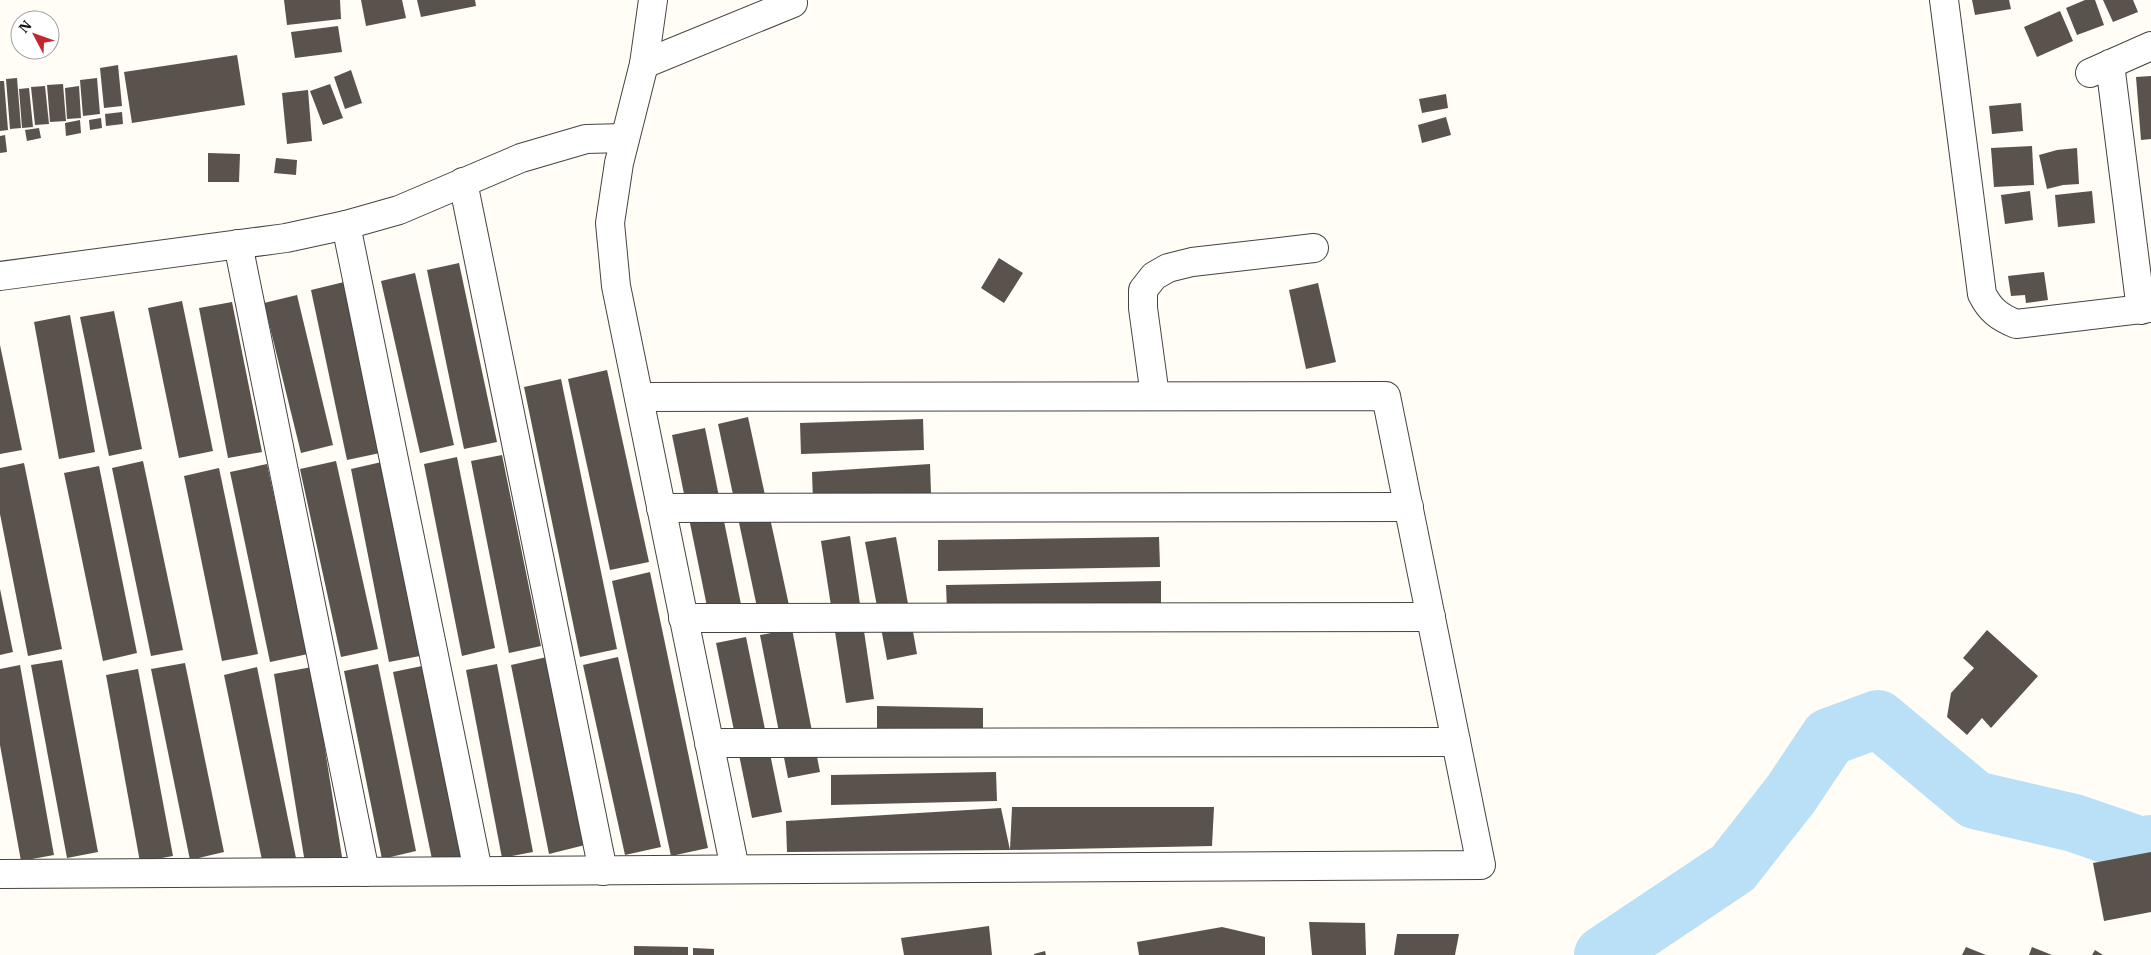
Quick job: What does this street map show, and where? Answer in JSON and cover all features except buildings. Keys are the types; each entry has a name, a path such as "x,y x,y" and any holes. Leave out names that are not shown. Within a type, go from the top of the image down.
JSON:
{"street":[{"path":"653,0 644,64 619,162 610,223 616,286 735,869"},
{"path":"644,64 793,3 792,0"},
{"path":"1944,0 1982,294 1988,307 2001,318 2016,324 2146,309 2100,68 2151,46"},
{"path":"0,276 286,238 346,225 399,210 521,158 586,140 625,138"},
{"path":"463,182 603,871"},
{"path":"346,225 478,871"},
{"path":"238,244 365,872"},
{"path":"1155,396 1143,308 1143,290 1154,276 1168,268 1192,262 1314,248"},
{"path":"0,874 1481,865 1386,396 639,397"},
{"path":"661,508 1409,507"},
{"path":"684,618 1431,617"},
{"path":"709,743 1456,742"}],"waterway":[{"path":"1603,955 1733,868 1791,794 1829,737 1878,719 1975,800 2074,823 2144,847 2151,844"}]}
